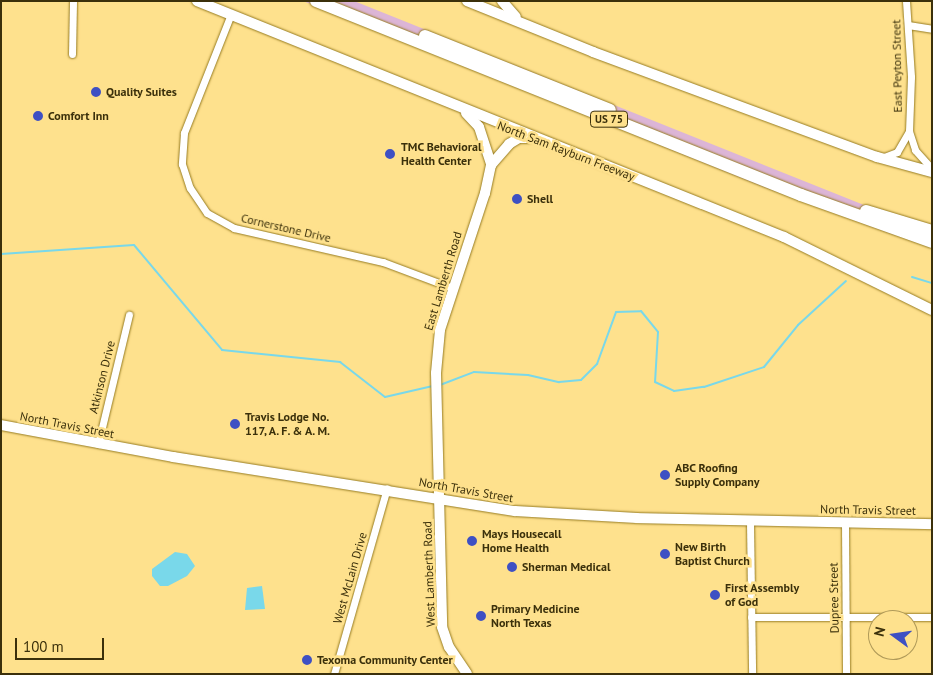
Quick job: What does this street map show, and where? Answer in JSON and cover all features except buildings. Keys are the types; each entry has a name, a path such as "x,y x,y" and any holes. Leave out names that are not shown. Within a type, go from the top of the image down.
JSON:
{"highway":[{"name":"US 75","path":"316,1 800,195 932,242"},
{"name":"US 75","path":"336,1 817,195 932,231"}],"main road":[{"name":"North Sam Rayburn Freeway","path":"197,1 532,138 784,237 932,310"},
{"path":"467,1 593,52 877,157 932,171"},
{"path":"502,1 521,22"},
{"path":"460,107 479,127 491,165"},
{"path":"491,165 509,144 519,138 532,138"},
{"name":"East Lamberth Road","path":"439,498 436,373 440,330 452,288 485,194 491,165"},
{"name":"North Travis Street","path":"1,425 98,444 387,488 536,513 750,522 932,524"},
{"name":"West Lamberth Road","path":"439,498 442,627 449,647 467,674"}],"street":[{"path":"72,54 73,1"},
{"name":"East Peyton Street","path":"906,1 911,77 909,131 915,150 932,171"},
{"name":"Cornerstone Drive","path":"231,14 184,133 182,164 190,188 207,213 234,228 383,262 452,288"},
{"path":"908,25 932,29"},
{"name":"East Peyton Street","path":"877,157 897,152 909,131"},
{"name":"Atkinson Drive","path":"98,444 129,315"},
{"name":"West McLain Drive","path":"334,674 387,488"},
{"path":"750,522 752,674"},
{"name":"Dupree Street","path":"844,522 846,674"},
{"path":"751,617 932,617"}],"shaded area":[{"path":"303,1 354,1 884,213 894,235 766,188"}],"water":[{"path":"175,552 187,554 195,566 187,576 168,586 160,586 152,576 152,569"},
{"path":"262,586 265,609 245,610 247,588"}],"waterway":[{"path":"1,254 134,245 222,350 340,362 385,397 433,386"},
{"path":"912,277 932,283"},
{"path":"440,385 474,372 528,375 559,382 581,380 597,364 616,312 641,311 658,332 655,382 674,391 704,387 764,367 798,325 846,281"}],"place":[{"name":"Quality Suites","path":"96,92"},
{"name":"Comfort Inn","path":"38,116"},
{"name":"TMC Behavioral Health Center","path":"390,154"},
{"name":"Shell","path":"517,199"},
{"name":"Travis Lodge No. 117, A. F. & A. M.","path":"235,424"},
{"name":"ABC Roofing Supply Company","path":"665,475"},
{"name":"Mays Housecall Home Health","path":"472,541"},
{"name":"New Birth Baptist Church","path":"665,554"},
{"name":"Sherman Medical","path":"512,567"},
{"name":"First Assembly of God","path":"715,595"},
{"name":"Primary Medicine North Texas","path":"481,616"},
{"name":"Texoma Community Center","path":"307,660"}]}
